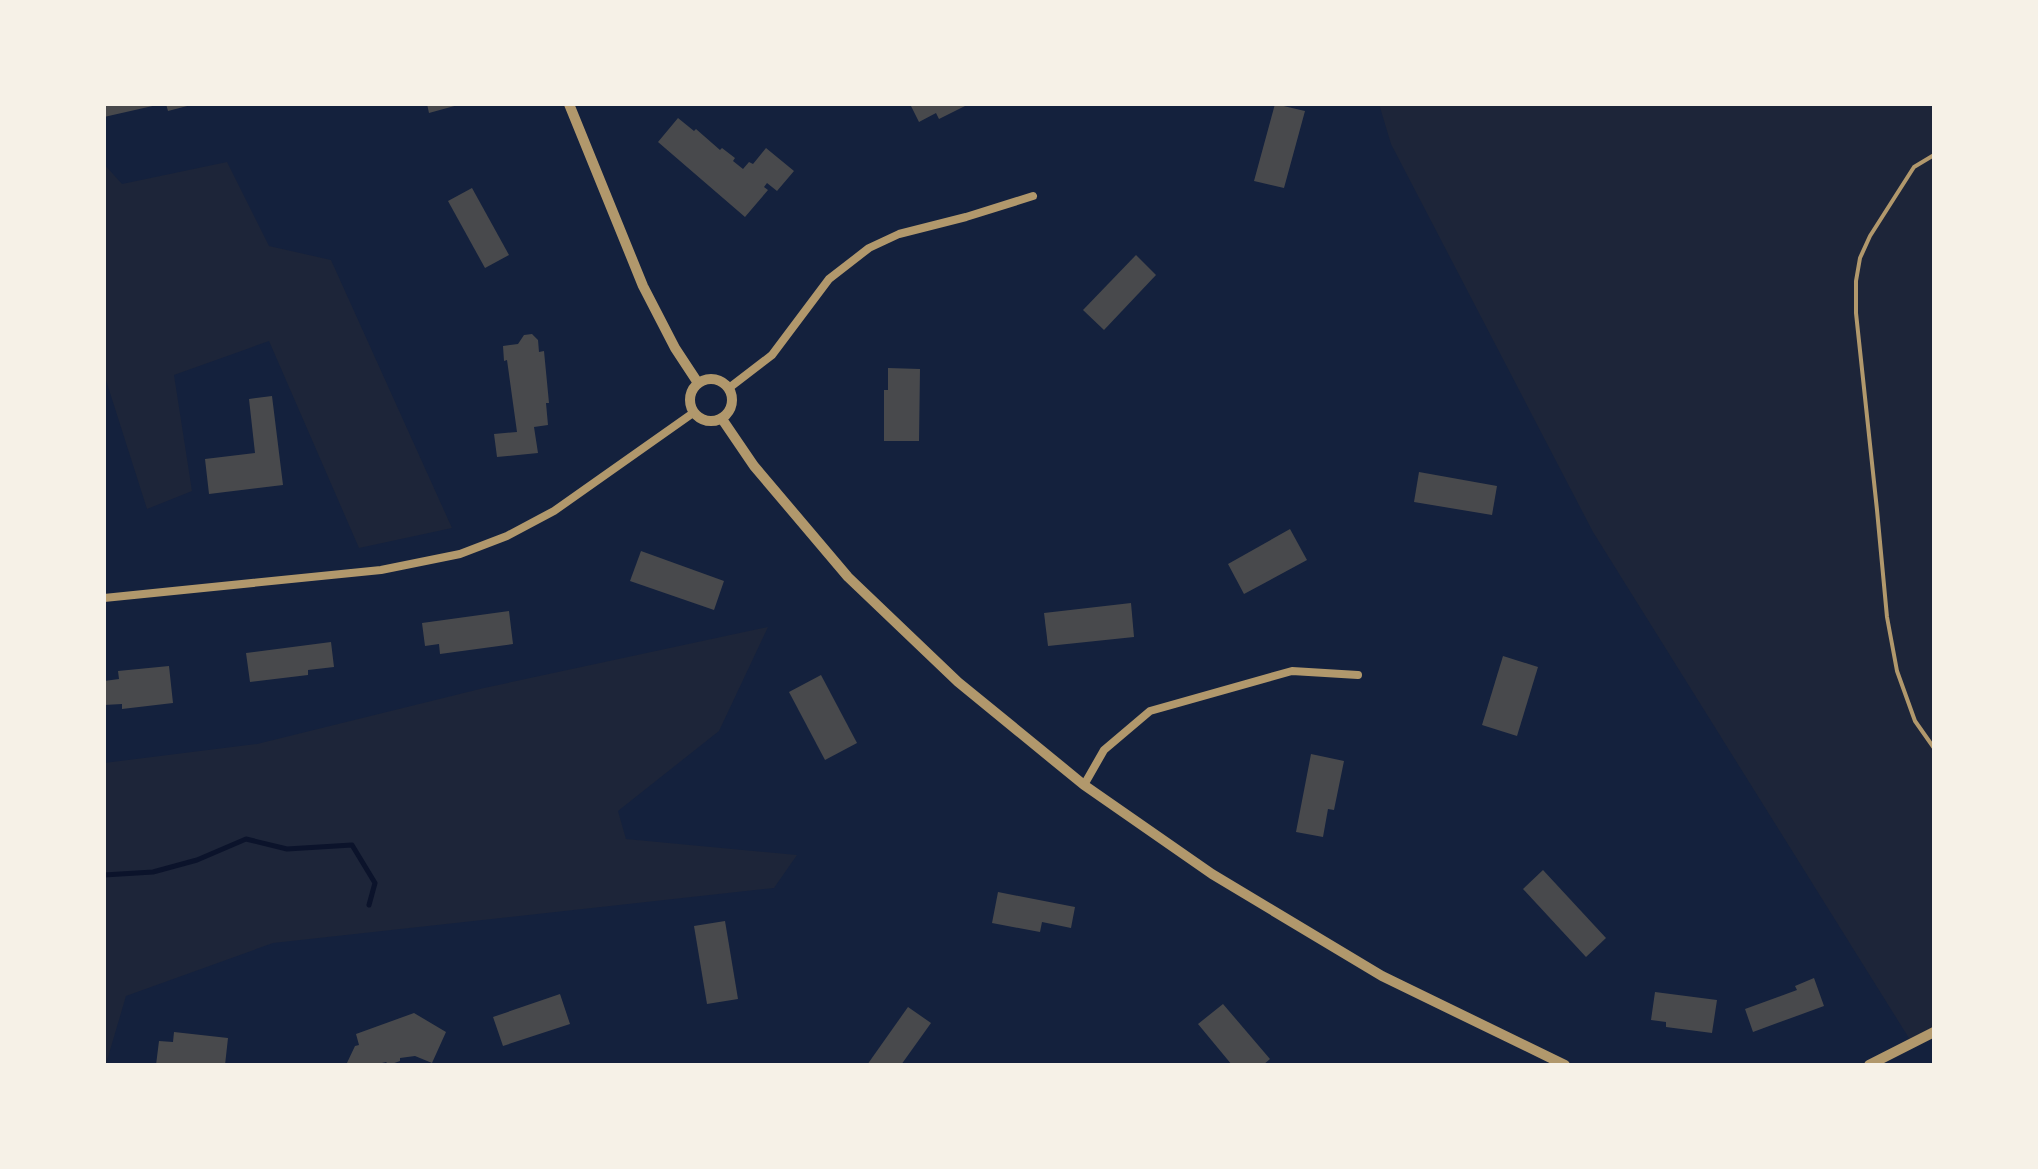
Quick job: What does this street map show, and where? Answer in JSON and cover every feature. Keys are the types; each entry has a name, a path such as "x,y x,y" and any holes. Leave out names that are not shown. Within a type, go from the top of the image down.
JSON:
{"street":[{"path":"569,104 643,286 675,348 698,383"},
{"path":"729,388 772,355 829,279 869,248 899,234 1033,196"},
{"path":"718,380 729,388 731,408 722,419 710,422 693,413 689,401 698,383 718,380"},
{"path":"104,598 381,570 460,554 507,536 554,511 693,413"},
{"path":"722,419 754,466 848,577 958,682 1084,785 1212,874 1382,976 1565,1065"},
{"path":"1084,785 1104,750 1150,711 1292,671 1358,675"},
{"path":"1869,1065 1934,1032"}],"lane":[{"path":"1934,155 1914,167 1870,236 1860,258 1856,313 1889,631 1897,671 1915,721 1934,748"}],"shaded area":[{"path":"1379,104 1934,104 1934,1032 1912,1043 1593,532 1391,144"},
{"path":"227,162 269,246 331,260 452,528 359,548 269,341 174,375 192,491 147,509 104,374 104,164 122,184"},
{"path":"768,627 719,731 618,811 626,839 797,855 774,888 273,943 126,996 106,1064 104,1061 104,763 257,744 484,688"}],"building":[{"path":"104,104 157,104 157,105 104,117"},
{"path":"166,104 191,104 191,105 168,111"},
{"path":"427,104 458,104 458,105 429,113"},
{"path":"910,104 969,104 939,119 936,113 919,122"},
{"path":"1275,104 1305,111 1284,188 1254,181"},
{"path":"678,118 735,158 733,161 743,169 749,162 753,164 766,148 794,171 777,191 767,183 764,187 768,190 745,217 658,142"},
{"path":"472,188 509,255 485,268 448,201"},
{"path":"1136,255 1156,275 1104,330 1083,310"},
{"path":"532,334 538,340 539,352 544,351 548,425 534,427 538,453 497,457 494,434 517,432 503,346 518,344 524,335"},
{"path":"888,368 920,369 919,441 884,441 884,390 888,390"},
{"path":"272,396 283,485 209,494 205,459 255,453 249,399"},
{"path":"1419,472 1497,486 1492,515 1414,502"},
{"path":"1290,529 1307,560 1244,594 1228,564"},
{"path":"641,551 724,581 714,610 630,581"},
{"path":"1131,603 1134,637 1048,646 1044,613"},
{"path":"509,611 513,644 440,654 439,644 425,646 422,623"},
{"path":"331,642 334,667 308,670 308,675 250,682 246,653"},
{"path":"1503,656 1538,667 1517,736 1482,725"},
{"path":"169,666 173,703 122,709 122,704 104,705 104,681 119,679 118,671"},
{"path":"821,675 857,743 825,760 789,692"},
{"path":"1311,754 1344,761 1334,810 1328,809 1323,837 1296,832"},
{"path":"1543,870 1606,938 1586,957 1523,889"},
{"path":"998,892 1075,907 1071,928 1042,922 1040,932 992,923"},
{"path":"725,921 738,999 707,1004 694,926"},
{"path":"1814,978 1824,1006 1753,1032 1745,1009 1797,990 1795,986"},
{"path":"1655,992 1717,1000 1712,1033 1666,1027 1666,1022 1651,1020"},
{"path":"560,994 570,1024 503,1046 493,1017"},
{"path":"1223,1004 1270,1059 1263,1065 1232,1065 1198,1024"},
{"path":"908,1007 931,1023 901,1065 867,1065"},
{"path":"414,1013 446,1032 432,1063 415,1056 400,1058 400,1061 389,1065 386,1062 382,1065 346,1065 355,1046 359,1045 356,1034"},
{"path":"174,1032 228,1038 225,1065 156,1065 159,1041 173,1042"}],"waterway":[{"path":"104,875 153,872 197,860 246,839 287,849 352,845 375,883 369,905"}]}
